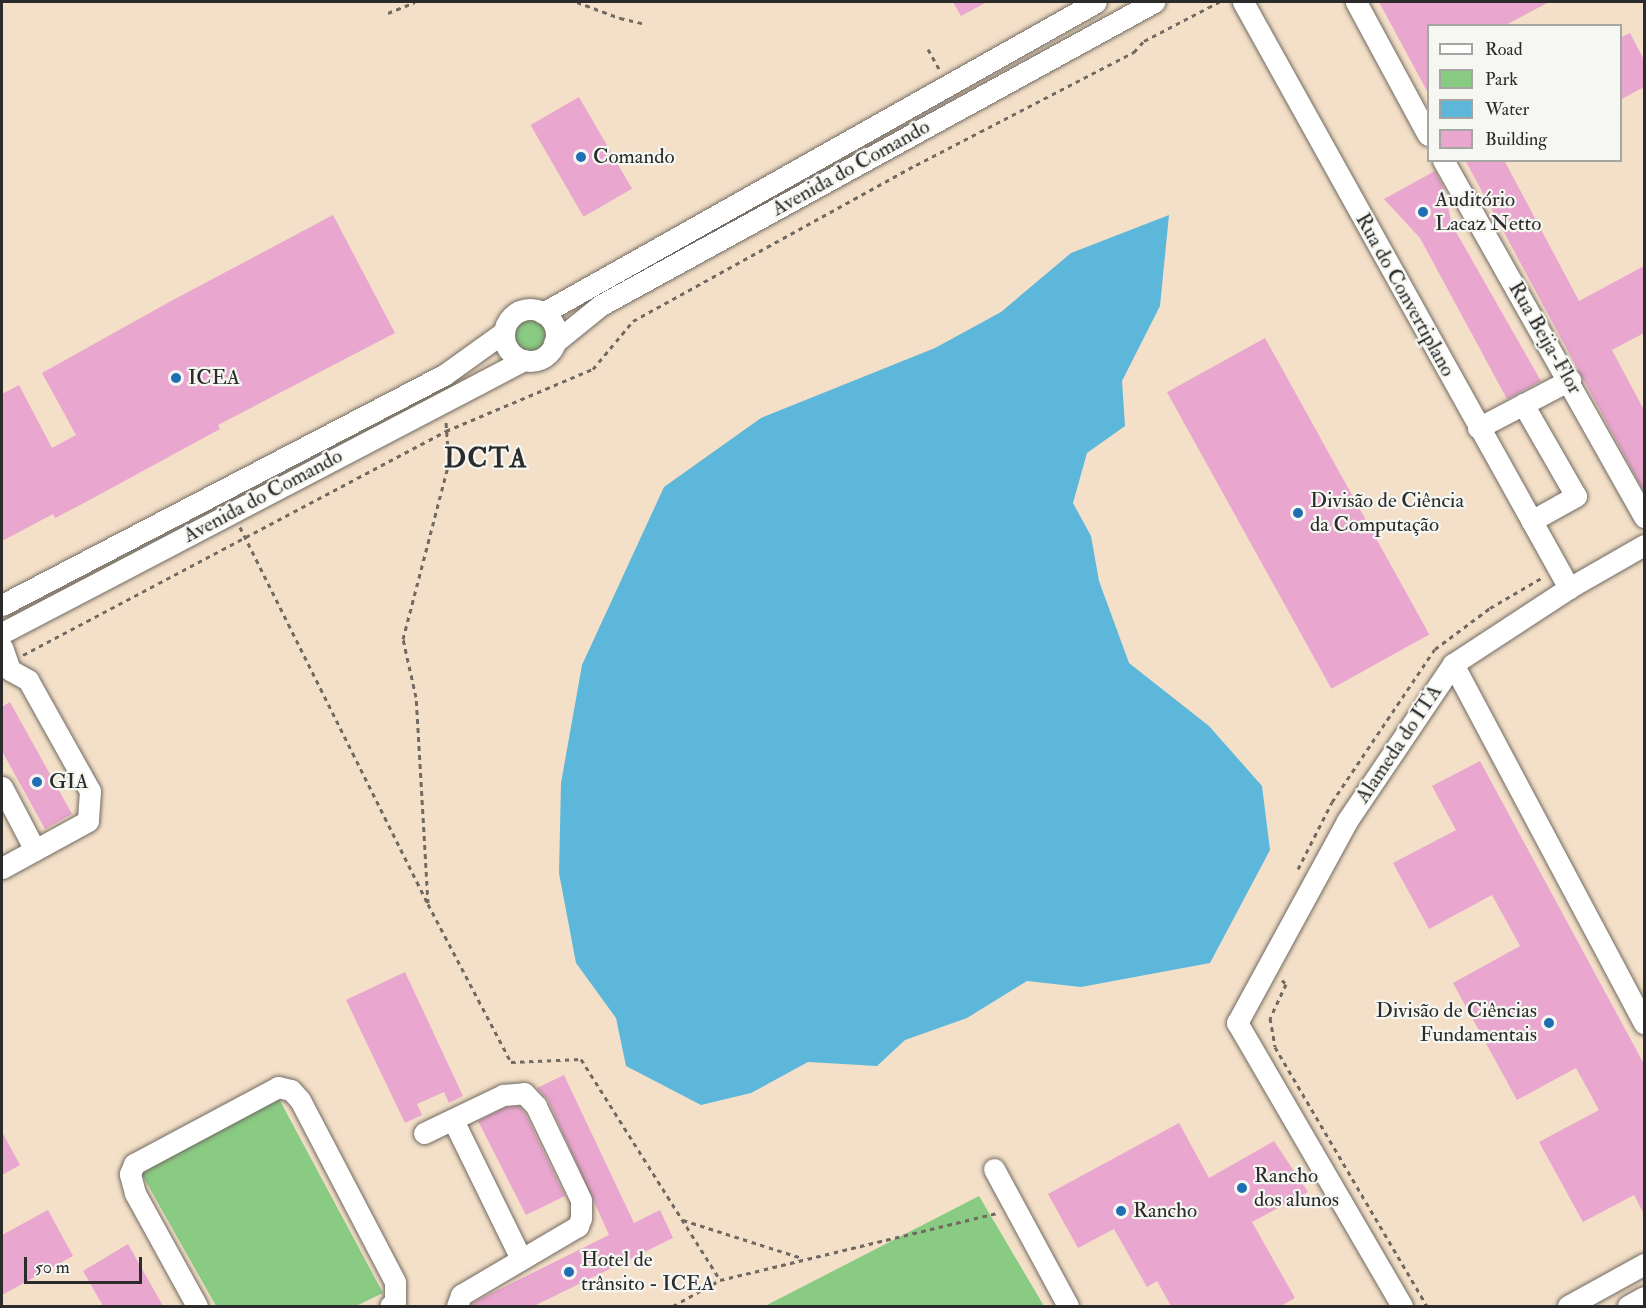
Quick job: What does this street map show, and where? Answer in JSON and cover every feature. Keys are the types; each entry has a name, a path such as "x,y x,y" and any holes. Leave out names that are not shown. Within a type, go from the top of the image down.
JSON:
{"lane":[{"name":"Avenida do Comando","path":"543,313 1096,2"},
{"name":"Avenida do Comando","path":"554,343 601,305 1154,2"},
{"name":"Rua do Convertiplano","path":"1243,2 1569,588"},
{"path":"1356,2 1427,133"},
{"name":"Rua Beija-Flor","path":"1444,162 1570,380 1644,517"},
{"path":"528,309 543,313 554,326 554,343 546,355 532,361 524,360 511,353 504,340 506,325 515,313 528,309"},
{"name":"Avenida do Comando","path":"2,605 444,375 504,332"},
{"name":"Avenida do Comando","path":"2,633 524,360"},
{"path":"1478,428 1570,380"},
{"path":"1523,404 1576,496 1531,521"},
{"name":"Alameda do ITA","path":"1402,1306 1237,1023 1347,821 1453,664 1569,588 1644,545"},
{"path":"2,868 88,821 90,791 28,680 5,663"},
{"path":"1453,664 1644,1023"},
{"path":"2,787 35,850"},
{"path":"197,1306 139,1201 130,1174 134,1164 278,1086 291,1090 300,1100 395,1282 395,1302 390,1306"},
{"path":"424,1133 503,1095 515,1092 524,1093 536,1106 580,1200 581,1218 578,1226 461,1295 458,1306"},
{"path":"453,1120 521,1259"},
{"path":"994,1169 1068,1306"},
{"path":"1568,1306 1644,1264"},
{"path":"1628,1306 1644,1297"}],"path":[{"path":"388,13 415,2"},
{"path":"577,2 620,18 645,24"},
{"path":"5,663 446,431 593,369 633,321 916,165 1134,52 1144,41 1219,2"},
{"path":"928,49 948,86"},
{"path":"428,904 416,697 403,639 449,463 444,401"},
{"path":"232,512 428,904 511,1062 581,1059 720,1280"},
{"path":"1296,873 1332,802 1435,649 1490,608 1558,568"},
{"path":"1268,964 1286,984 1270,1018 1275,1047 1427,1306"},
{"path":"673,1306 720,1280 804,1258 1016,1209"},
{"path":"682,1220 804,1258"}],"green space":[{"path":"530,313 546,319 552,335 546,351 530,357 514,351 508,335 514,319"},
{"path":"278,1097 383,1293 356,1306 216,1306 140,1171"},
{"path":"979,1196 1044,1306 765,1306"}],"water":[{"path":"1169,215 1160,306 1122,381 1125,426 1087,453 1073,503 1091,536 1099,581 1129,663 1209,726 1262,786 1270,850 1210,963 1081,987 1027,981 967,1018 905,1040 877,1066 808,1062 751,1093 701,1105 626,1066 616,1018 576,963 559,873 561,783 582,665 664,487 761,418 935,348 1001,312 1071,253"}],"building":[{"path":"953,2 987,2 961,16"},
{"path":"1379,2 1549,2 1508,24 1427,24 1427,91"},
{"path":"1630,33 1644,60 1644,87 1622,99 1622,37"},
{"name":"Comando","path":"579,97 632,189 584,217 531,125"},
{"path":"1466,162 1505,162 1579,301 1644,266 1644,333 1612,350 1644,410 1644,492"},
{"path":"1435,171 1444,188 1452,225 1541,381 1507,399 1420,238 1384,199"},
{"name":"ICEA","path":"333,215 395,333 218,425 220,429 84,503 55,518 53,514 2,541 2,394 19,385 52,448 76,435 42,373"},
{"name":"Divisão de Ciência da Computação","path":"1265,338 1429,634 1331,689 1167,392"},
{"name":"GIA","path":"10,702 72,814 45,829 2,751 2,707"},
{"name":"Divisão de Ciências Fundamentais","path":"1480,761 1644,1064 1644,1214 1634,1195 1583,1222 1539,1142 1599,1110 1576,1068 1517,1100 1453,983 1520,946 1492,895 1429,929 1393,863 1456,830 1432,786"},
{"path":"405,972 463,1096 449,1103 444,1092 417,1104 422,1115 405,1123 346,1000"},
{"path":"564,1075 634,1223 660,1210 673,1238 534,1306 470,1306 609,1235 548,1100 537,1088"},
{"name":"Hotel de trânsito - ICEA","path":"519,1106 525,1113 565,1196 526,1215 478,1121 506,1107"},
{"path":"1179,1123 1209,1178 1274,1141 1308,1192 1252,1222 1295,1298 1281,1306 1171,1306 1157,1281 1147,1287 1114,1229 1078,1248 1048,1194"},
{"path":"2,1132 20,1165 2,1175"},
{"path":"48,1210 73,1256 2,1295 2,1235"},
{"path":"128,1244 163,1306 103,1306 83,1271"}],"place":[{"name":"Comando","path":"581,157"},
{"name":"Auditório Lacaz Netto","path":"1423,212"},
{"name":"ICEA","path":"176,378"},
{"name":"Divisão de Ciência da Computação","path":"1298,513"},
{"name":"GIA","path":"37,782"},
{"name":"Divisão de Ciências Fundamentais","path":"1549,1023"},
{"name":"Rancho dos alunos","path":"1242,1188"},
{"name":"Rancho","path":"1121,1211"},
{"name":"Hotel de trânsito - ICEA","path":"569,1272"}],"district":[{"name":"DCTA","path":"486,459"}]}
